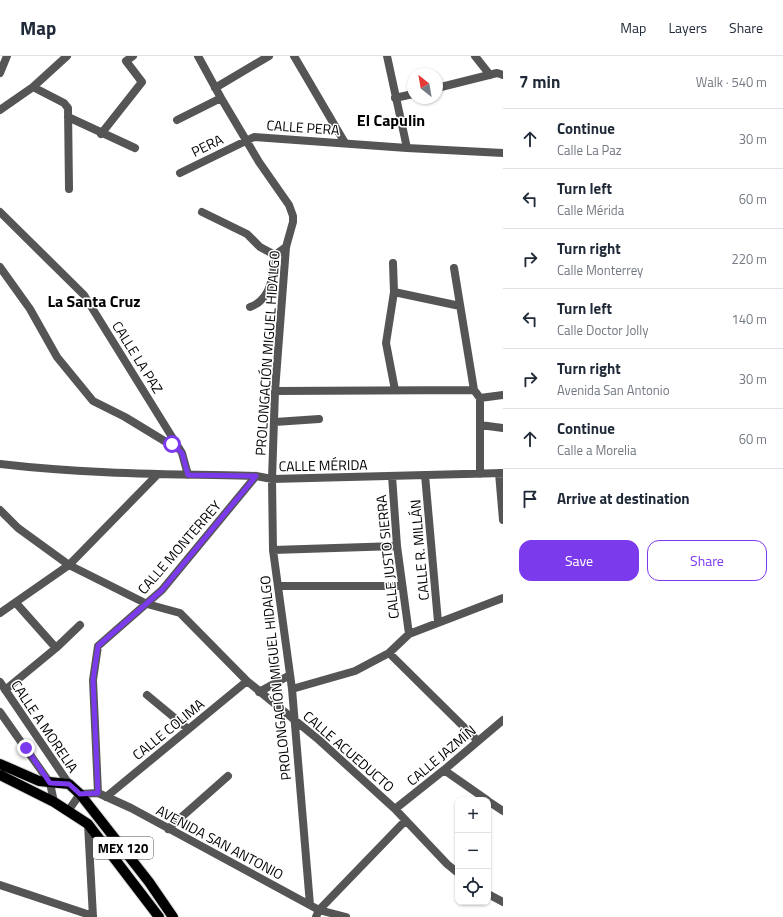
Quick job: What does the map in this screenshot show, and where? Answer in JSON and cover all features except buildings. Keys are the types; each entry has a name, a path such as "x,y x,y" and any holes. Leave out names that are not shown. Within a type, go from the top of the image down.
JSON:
{"main road":[{"path":"0,764 39,781 69,784"},
{"name":"MEX 120","path":"0,775 54,802 88,824 159,917"},
{"name":"MEX 120","path":"69,784 80,794 144,876 173,917"}],"street":[{"path":"0,73 7,56"},
{"path":"0,110 33,87 67,56"},
{"path":"101,134 142,82 126,61 134,56"},
{"name":"PROLONGACIÓN MIGUEL HIDALGO","path":"198,56 220,98 289,206 294,222 286,247 275,392 272,479 273,550 292,689 310,905"},
{"path":"215,88 269,56"},
{"path":"294,56 346,143"},
{"path":"387,56 407,148"},
{"path":"475,56 490,75"},
{"path":"443,87 497,73 503,75"},
{"path":"33,87 64,102 68,108 69,190"},
{"path":"395,98 407,95"},
{"path":"177,120 220,98"},
{"path":"68,117 101,134 135,148"},
{"name":"CALLE PERA","path":"246,140 254,137 503,153"},
{"name":"PERA","path":"180,173 246,140"},
{"name":"CALLE LA PAZ","path":"0,212 84,295 182,453 188,475"},
{"path":"202,212 247,234 260,247 275,255"},
{"path":"250,307 258,304 269,290 275,255 286,247"},
{"path":"393,263 394,292 386,343 396,390"},
{"path":"0,267 30,309 57,357 93,401 172,444 182,453"},
{"path":"454,268 474,390 480,398 480,474"},
{"path":"394,292 460,306"},
{"path":"275,392 474,390"},
{"path":"480,398 503,395"},
{"path":"275,422 319,419"},
{"path":"480,425 503,428"},
{"name":"CALLE MÉRIDA","path":"0,464 40,469 157,475 256,476 272,479 501,473"},
{"path":"501,473 503,520"},
{"path":"0,613 69,565 157,475"},
{"name":"CALLE MONTERREY","path":"102,795 93,680 98,646 162,590 256,476"},
{"name":"CALLE JUSTO SIERRA","path":"392,476 397,546 409,634"},
{"name":"CALLE R. MILLÁN","path":"426,476 438,622"},
{"name":"CALLE ACUEDUCTO","path":"0,510 18,528 69,565 147,604 180,613 259,692 294,719 395,809 405,821 455,871"},
{"path":"273,550 397,546"},
{"path":"279,586 402,586"},
{"path":"292,689 355,671 390,653 409,634 503,598"},
{"path":"16,603 56,648"},
{"path":"5,690 56,648 80,625"},
{"path":"390,653 478,741"},
{"path":"259,692 290,675"},
{"name":"CALLE COLIMA","path":"102,795 188,730 247,681"},
{"name":"CALLE A MORELIA","path":"0,682 69,784"},
{"path":"147,695 188,730"},
{"name":"CALLE A MORELIA","path":"0,712 50,783 54,802"},
{"name":"CALLE JAZMÍN","path":"395,809 503,720"},
{"path":"444,770 484,797"},
{"path":"168,829 228,776"},
{"path":"68,811 80,794 102,795"},
{"name":"AVENIDA SAN ANTONIO","path":"102,795 310,905 317,913 346,917"},
{"path":"491,802 503,811"},
{"path":"317,913 405,821"},
{"path":"0,886 93,916 88,824"},
{"path":"491,896 503,902"}],"district":[{"name":"El Capulin","path":"391,120"},
{"name":"La Santa Cruz","path":"94,301"}],"route":[{"path":"26,748 50,783 69,784 80,794 98,793 93,680 98,646 162,590 256,476 188,475 182,453 172,444"}]}
